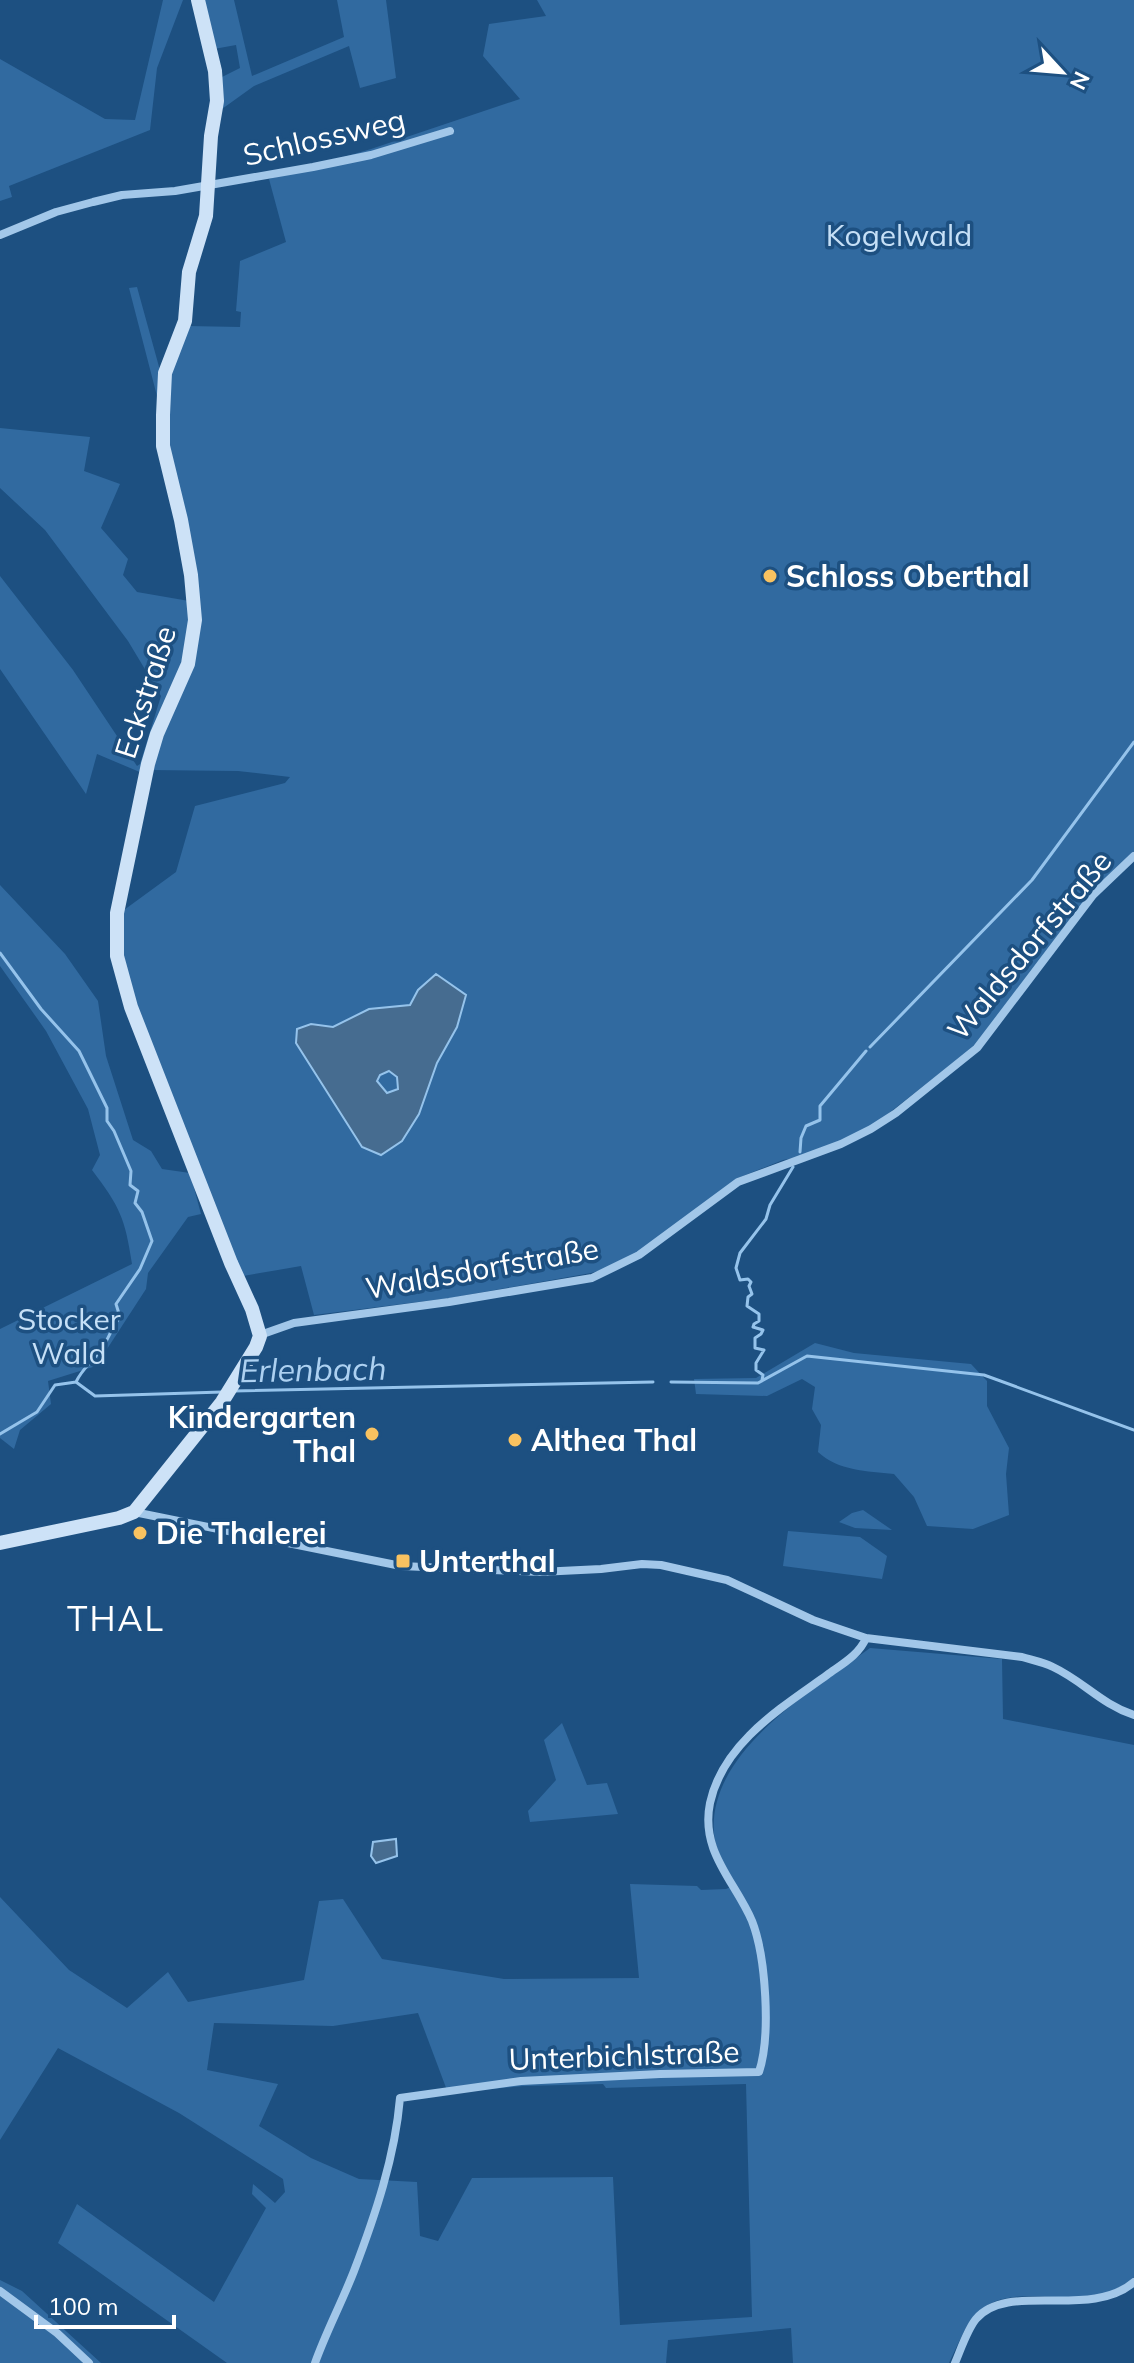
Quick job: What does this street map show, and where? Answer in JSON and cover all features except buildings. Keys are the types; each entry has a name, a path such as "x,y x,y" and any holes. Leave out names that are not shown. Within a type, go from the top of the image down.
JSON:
{"street":[{"name":"Eckstraße","path":"198,0 209,41 217,93 206,216 189,272 185,321 165,373 163,415 163,446 191,575 194,634 188,664 157,734 148,764 117,913 117,956 131,1007 252,1309 260,1336"},
{"name":"Schlossweg","path":"0,235 56,212 122,195 208,186 371,155 450,131"},
{"name":"Waldsdorfstraße","path":"260,1336 294,1323 592,1278 639,1255 738,1182 841,1144 871,1129 896,1113 977,1048 1093,895 1134,856"},
{"path":"0,1543 119,1518 134,1512 228,1391 260,1336"},
{"path":"134,1512 401,1566 540,1572 661,1565 727,1580 813,1620 866,1638 1039,1662 1062,1673 1114,1709 1134,1715"},
{"name":"Unterbichlstraße","path":"315,2363 354,2271 381,2191 397,2136 400,2098 521,2081 759,2072 764,2027 764,1970 752,1922 714,1855 709,1830 711,1800 728,1765 747,1737 774,1713 857,1653 866,1638"},
{"path":"955,2363 975,2320 994,2305 1017,2301 1091,2301 1122,2293 1134,2282"},
{"path":"0,2291 57,2333 89,2363"}],"green space":[{"path":"163,0 183,0 157,68 150,130 9,186 12,197 0,201 0,59 105,119 135,120"},
{"path":"201,0 234,0 252,76 344,37 337,0 386,0 396,78 360,88 349,46 254,86 222,109 220,78 240,68 236,45 214,49"},
{"name":"Kogelwald","path":"537,0 1134,0 1134,851 1110,874 976,1045 871,1127 805,1156 783,1160 738,1178 615,1266 450,1298 314,1315 301,1266 243,1276 134,1005 122,956 124,910 176,872 195,806 285,783 290,777 238,771 150,770 198,624 166,450 168,374 187,326 240,327 241,312 236,311 240,261 286,242 269,179 520,99 483,56 489,24 546,16","holes":["418,990 457,1027 437,1063 419,1114 322,1084 296,1043 311,1024 333,1027 369,1009 410,1005"]},
{"path":"137,287 161,374 158,400 129,288"},
{"path":"0,428 90,437 84,471 120,484 101,528 128,559 123,575 137,592 189,601 187,647 142,773 97,754 86,794 0,669 0,576 73,670 137,766 161,696 128,641 45,530 0,488"},
{"name":"Stocker Wald","path":"0,885 65,954 98,1001 106,1056 133,1140 151,1151 162,1169 190,1173 201,1214 188,1217 148,1273 146,1289 96,1366 48,1381 51,1404 20,1430 14,1449 0,1438 0,1329 132,1264 120,1214 92,1170 100,1155 88,1109 46,1031 0,966"},
{"path":"389,1071 397,1077 398,1089 387,1093 377,1082 380,1075"},
{"path":"815,1343 854,1353 971,1364 987,1381 987,1406 1009,1448 1006,1474 1009,1515 973,1529 927,1526 914,1497 894,1474 844,1467 818,1452 821,1425 812,1409 815,1387 802,1379 767,1396 696,1394 694,1379 756,1378"},
{"path":"863,1510 892,1530 855,1528 839,1522"},
{"path":"788,1531 860,1537 887,1556 882,1579 783,1566"},
{"path":"870,1648 1002,1659 1003,1719 1134,1745 1134,2277 1130,2281 1096,2296 1017,2297 988,2305 968,2325 949,2363 793,2363 791,2328 668,2340 666,2363 227,2363 58,2243 77,2204 214,2302 266,2208 252,2194 253,2184 275,2203 285,2192 283,2179 179,2113 58,2048 0,2140 0,1897 69,1970 127,2008 168,1972 188,2002 304,1980 319,1901 343,1899 382,1959 504,1979 639,1978 630,1884 697,1886 701,1890 726,1889 736,1885 719,1854 714,1834 716,1804 727,1776 745,1750 768,1726 794,1703","holes":["418,2013 448,2093 523,2086 603,2084 606,2088 746,2084 752,2317 620,2325 613,2177 472,2178 438,2241 420,2236 417,2182 359,2179 311,2158 259,2126 278,2084 207,2070 214,2023 333,2026"]},
{"path":"562,1723 587,1785 607,1783 618,1814 530,1822 528,1811 556,1780 544,1740"},
{"path":"0,2280 22,2291 101,2363 0,2363"}],"shaded area":[{"path":"436,974 466,995 457,1027 437,1063 419,1114 402,1141 381,1155 362,1147 296,1043 297,1029 311,1024 333,1027 369,1009 410,1005 418,990","holes":["389,1071 397,1077 398,1089 387,1093 377,1081 380,1075"]},
{"path":"396,1839 397,1856 376,1863 371,1856 373,1842"}],"waterway":[{"path":"870,1047 1032,880 1134,742"},
{"path":"0,953 41,1009 79,1051 107,1108 107,1121 131,1171 130,1185 138,1191 135,1203 142,1212 152,1241 140,1269 116,1304 120,1317 103,1347 76,1382"},
{"path":"800,1152 806,1126 820,1120 820,1106 866,1051"},
{"path":"762,1380 763,1375 756,1370 756,1363 764,1350 755,1348 755,1338 763,1330 753,1327 759,1321 759,1314 747,1306 748,1297 752,1294 751,1282 748,1279 740,1280 736,1268 740,1253 766,1219 770,1205 793,1167"},
{"name":"Erlenbach","path":"671,1382 758,1383 807,1356 984,1375 1134,1430"},
{"name":"Erlenbach","path":"0,1434 37,1412 55,1385 76,1382 95,1396 222,1392"},
{"name":"Erlenbach","path":"234,1391 653,1382"}],"place":[{"name":"Schloss Oberthal","path":"770,576"},
{"name":"Kindergarten Thal","path":"372,1434"},
{"name":"Althea Thal","path":"515,1440"},
{"name":"Die Thalerei","path":"140,1533"},
{"name":"Unterthal","path":"403,1561"}],"district":[{"name":"THAL","path":"116,1618"}]}
